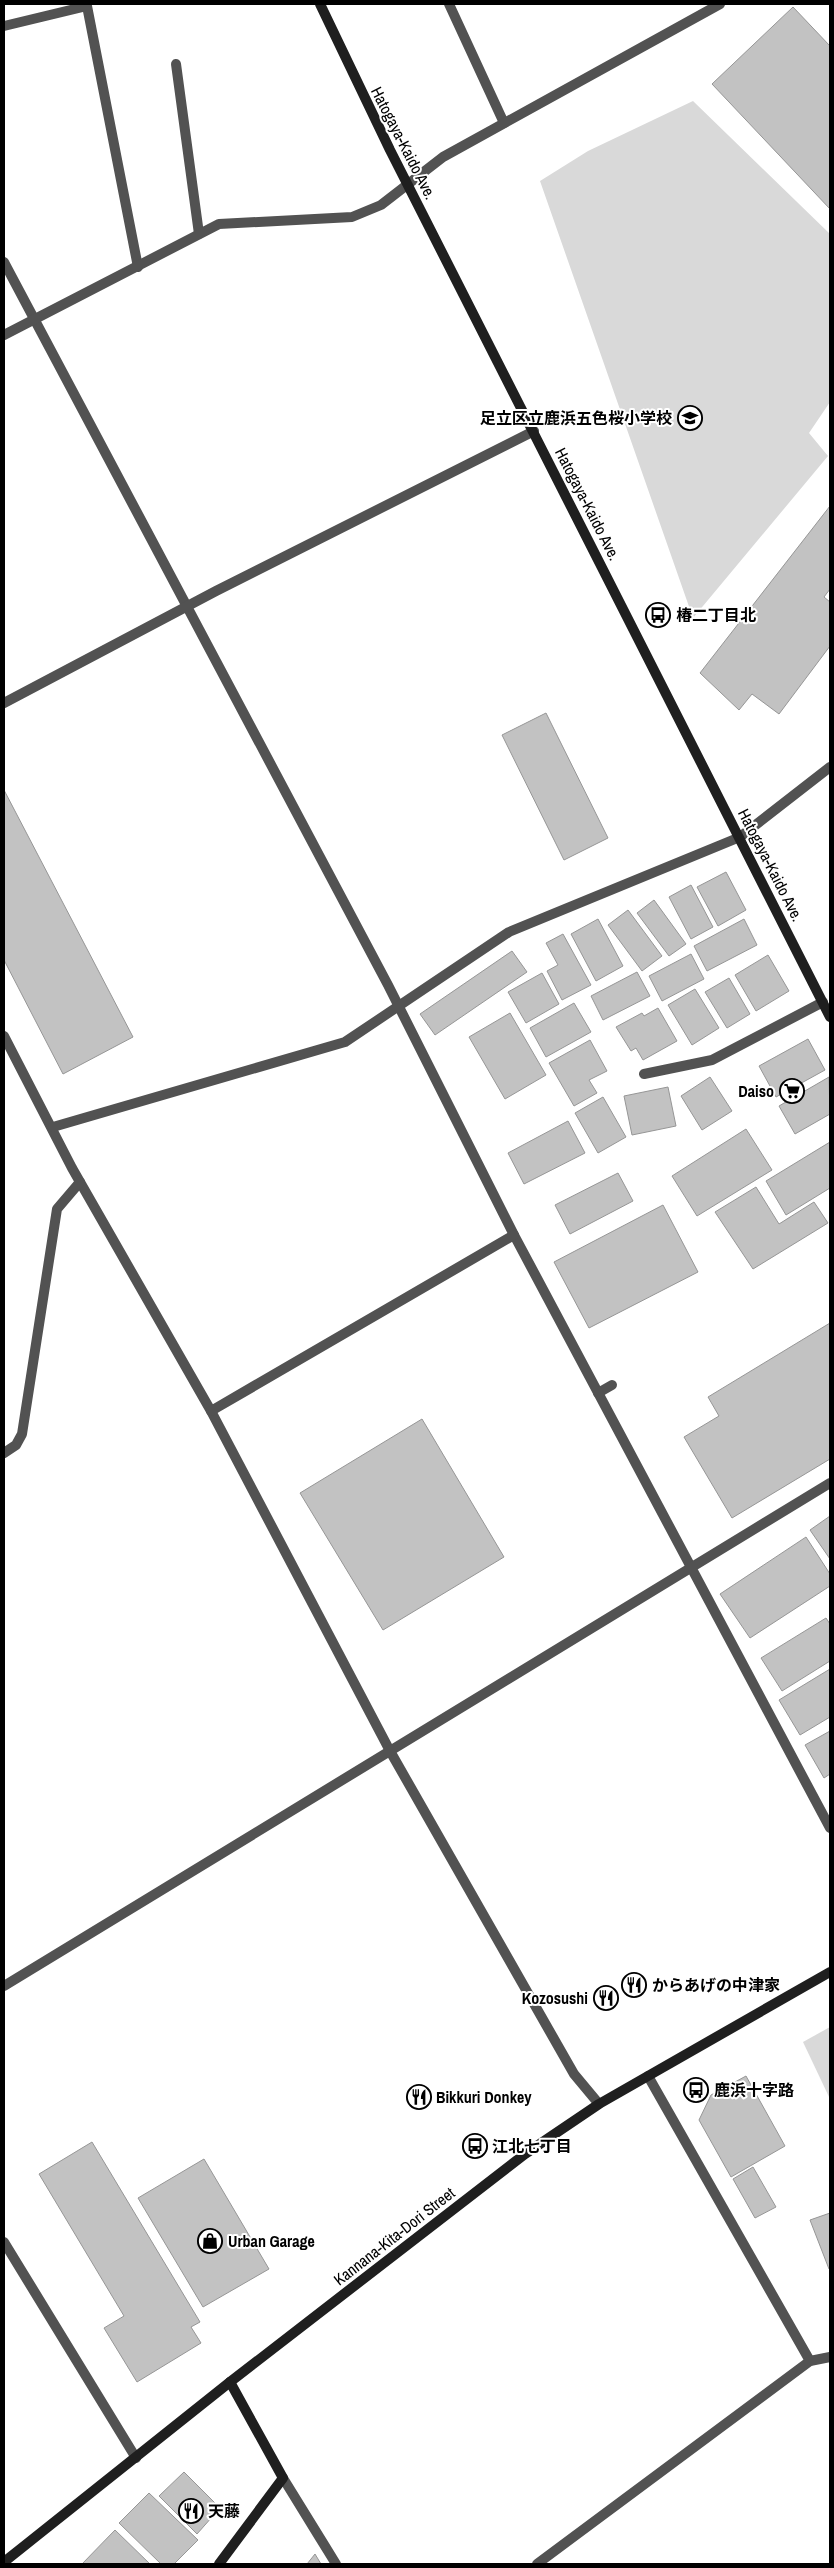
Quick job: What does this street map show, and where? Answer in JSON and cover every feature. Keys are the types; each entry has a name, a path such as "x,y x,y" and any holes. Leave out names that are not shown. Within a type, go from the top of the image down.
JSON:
{"street":[{"name":"Hatogaya-Kaido Ave.","path":"320,4 408,186 830,1016"},
{"path":"449,4 504,123"},
{"path":"4,335 219,224 352,218 381,206 443,157 719,4"},
{"path":"4,26 87,5 138,267"},
{"path":"176,64 199,234"},
{"path":"4,262 398,1006 514,1235 830,1828"},
{"path":"4,703 534,431"},
{"path":"52,1127 345,1042 509,932 740,837 830,768"},
{"path":"644,1074 712,1060 823,1002"},
{"path":"4,1036 80,1182 211,1411 390,1751 574,2074 599,2104"},
{"path":"4,1453 16,1445 22,1434 57,1209 80,1182"},
{"path":"211,1411 514,1235"},
{"path":"598,1393 612,1385"},
{"path":"4,1986 830,1483"},
{"name":"Kannana-Kita-Dori Street","path":"4,2562 230,2382 525,2154 599,2104 830,1972"},
{"path":"648,2076 810,2361"},
{"path":"5,2245 136,2458"},
{"path":"537,2564 810,2361 830,2357"},
{"path":"230,2382 283,2478 336,2564"},
{"path":"218,2564 283,2478"}],"shaded area":[{"path":"693,101 830,234 830,402 809,433 828,456 693,618 540,181 588,151"},
{"path":"830,2027 830,2099 803,2042"}],"building":[{"path":"793,7 830,46 830,209 712,84"},
{"path":"830,506 830,589 824,597 830,602 830,646 779,714 752,694 739,710 700,673"},
{"path":"546,713 608,838 564,860 502,735"},
{"path":"4,790 133,1037 63,1074 4,960"},
{"path":"726,872 746,910 718,926 697,887"},
{"path":"691,885 713,927 691,939 669,897"},
{"path":"654,900 686,944 669,956 637,913"},
{"path":"628,910 662,956 642,971 608,925"},
{"path":"598,919 623,966 596,981 571,934"},
{"path":"744,919 757,945 707,971 694,946"},
{"path":"563,934 591,985 562,1000 547,971 558,965 546,943"},
{"path":"512,951 527,972 435,1035 420,1014"},
{"path":"691,954 704,979 662,1001 649,976"},
{"path":"768,955 789,991 756,1011 735,975"},
{"path":"637,972 650,996 603,1020 591,996"},
{"path":"542,973 559,1004 526,1023 508,992"},
{"path":"729,978 750,1014 727,1028 705,992"},
{"path":"695,989 719,1028 692,1045 668,1005"},
{"path":"574,1003 591,1032 546,1057 530,1028"},
{"path":"658,1008 677,1041 643,1060 636,1048 631,1051 616,1027 642,1013 644,1016"},
{"path":"510,1013 546,1075 505,1099 469,1037"},
{"path":"808,1039 825,1070 776,1097 759,1066"},
{"path":"590,1040 607,1071 589,1080 597,1093 574,1106 549,1063"},
{"path":"710,1077 732,1111 702,1130 681,1096"},
{"path":"829,1077 830,1114 795,1134 779,1106"},
{"path":"668,1087 676,1126 632,1135 624,1096"},
{"path":"603,1097 626,1137 598,1153 575,1113"},
{"path":"568,1121 585,1153 524,1184 508,1153"},
{"path":"746,1129 772,1170 697,1216 672,1176"},
{"path":"830,1142 830,1188 786,1215 766,1181"},
{"path":"618,1173 633,1201 570,1234 555,1205"},
{"path":"756,1187 779,1224 814,1202 828,1223 753,1269 715,1212"},
{"path":"663,1205 698,1272 589,1328 554,1262"},
{"path":"830,1323 830,1459 732,1518 684,1437 719,1416 708,1397"},
{"path":"422,1419 504,1557 383,1630 300,1493"},
{"path":"830,1516 830,1559 810,1530"},
{"path":"806,1537 830,1574 830,1586 750,1638 720,1594"},
{"path":"826,1618 830,1624 830,1661 782,1691 761,1658"},
{"path":"830,1669 830,1717 800,1735 779,1700"},
{"path":"830,1731 830,1774 824,1778 805,1745"},
{"path":"746,2076 785,2146 731,2177 699,2120 711,2095"},
{"path":"92,2142 200,2322 191,2327 201,2343 137,2382 104,2328 124,2316 39,2174"},
{"path":"204,2159 269,2269 203,2307 138,2198"},
{"path":"753,2167 776,2207 755,2218 733,2179"},
{"path":"830,2213 830,2269 829,2269 810,2220"},
{"path":"184,2472 220,2508 197,2534 159,2496"},
{"path":"149,2493 198,2540 174,2564 161,2564 119,2523"},
{"path":"115,2530 150,2564 82,2564"},
{"path":"315,2554 321,2564 307,2564"}],"place":[{"name":"足立区立鹿浜五色桜小学校","path":"690,418"},
{"name":"椿二丁目北","path":"658,615"},
{"name":"Daiso","path":"792,1091"},
{"name":"からあげの中津家","path":"634,1985"},
{"name":"Kozosushi","path":"606,1998"},
{"name":"鹿浜十字路","path":"696,2090"},
{"name":"Bikkuri Donkey","path":"419,2097"},
{"name":"江北七丁目","path":"475,2146"},
{"name":"Urban Garage","path":"210,2241"},
{"name":"天藤","path":"191,2511"}]}
